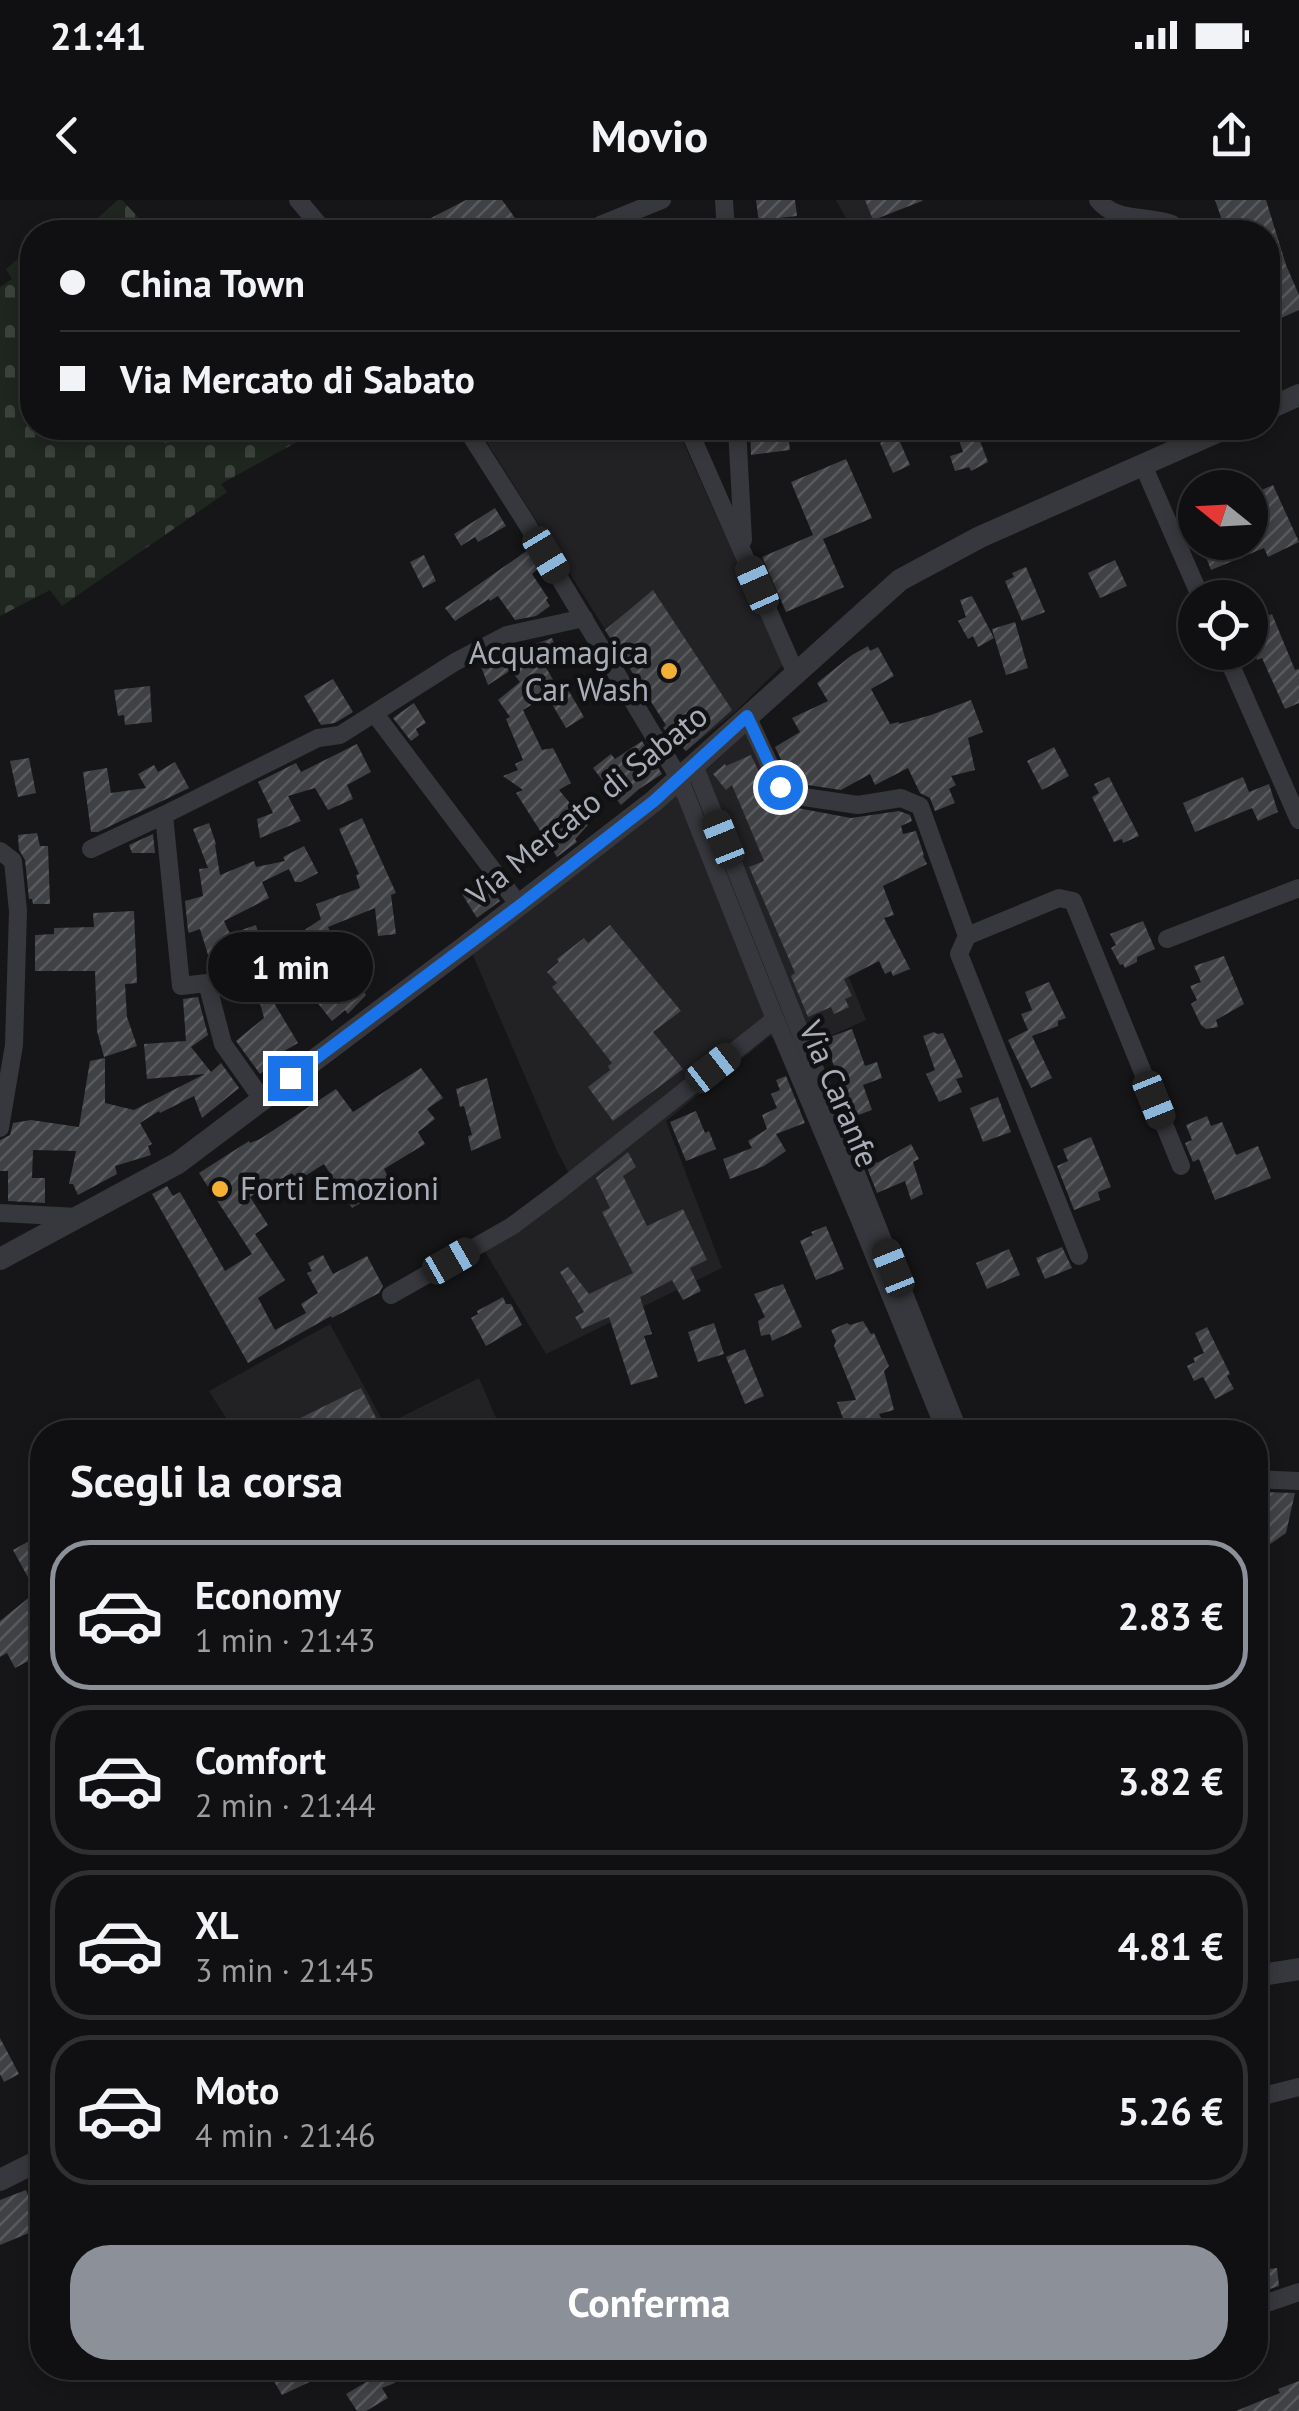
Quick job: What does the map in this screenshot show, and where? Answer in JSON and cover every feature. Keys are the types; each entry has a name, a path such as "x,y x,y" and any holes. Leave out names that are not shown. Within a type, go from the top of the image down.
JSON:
{"street":[{"path":"298,200 315,220"},
{"path":"612,220 662,200"},
{"path":"1098,200 1120,216 1160,220"},
{"path":"473,440 686,772 954,1420"},
{"path":"693,440 796,674"},
{"path":"738,440 744,555"},
{"name":"Via Mercato di Sabato","path":"0,1259 178,1162 519,906 654,801 900,580 980,538 1199,440"},
{"path":"1143,465 1193,580"},
{"path":"91,849 318,738 340,735 454,662 506,636 584,618"},
{"path":"1234,670 1299,820"},
{"path":"375,714 519,906"},
{"path":"747,716 780,787 797,796 858,805 901,798 920,806 968,936"},
{"name":"Via Caranfe","path":"686,772 775,1019 941,1420"},
{"path":"164,815 181,986 207,983 223,1044 262,1099"},
{"path":"0,851 14,860 18,910 14,1045 0,1128"},
{"path":"1167,938 1299,888"},
{"path":"1079,1256 959,954 968,936 1059,898 1074,901 1182,1166"},
{"path":"391,1296 512,1226 775,1019"},
{"path":"0,1213 78,1216"},
{"path":"1268,1480 1299,1481"},
{"path":"1268,1974 1299,1969"},
{"path":"1268,2095 1299,2087"},
{"path":"0,2180 30,2165"},
{"path":"1268,2303 1299,2292"}],"shaded area":[{"path":"836,200 925,200 875,220 847,220"},
{"path":"682,440 783,665 734,713 686,751 675,740 486,441"},
{"path":"750,729 866,1020 795,1052 770,1036 666,1121 722,1268 546,1354 480,1243 572,1179 472,953"},
{"path":"330,1324 382,1420 227,1420 209,1391"},
{"path":"479,1378 497,1420 395,1420"}],"green space":[{"path":"122,200 141,220 96,220"},
{"path":"20,257 20,440 300,440 221,484 227,492 62,606 50,590 0,616 0,287 12,279 6,269"}],"building":[{"path":"466,200 502,200 515,218 513,220 429,219"},
{"path":"756,200 795,200 797,216 758,220"},
{"path":"865,200 922,200 922,201 873,220"},
{"path":"1215,200 1266,200 1272,220 1222,220"},
{"path":"1280,246 1299,295 1299,310 1280,319"},
{"path":"750,440 789,440 790,450 751,455"},
{"path":"899,440 910,465 893,473 880,443"},
{"path":"959,440 980,440 988,462 971,471 969,467 955,471 950,456 963,452"},
{"path":"846,459 872,518 823,539 844,587 786,612 762,557 813,535 791,482"},
{"path":"1273,485 1299,542 1268,557 1268,487"},
{"path":"495,508 506,526 478,542 475,537 461,546 454,534"},
{"path":"528,550 539,568 532,574 550,606 536,616 515,620 498,596 455,621 445,608"},
{"path":"424,555 436,581 423,588 410,562"},
{"path":"1115,560 1127,586 1100,598 1088,573"},
{"path":"1207,560 1235,560 1211,570"},
{"path":"1026,567 1045,612 1022,621 1005,581"},
{"name":"Acquamagica Car Wash","path":"653,590 732,710 686,751 663,728 666,725 605,630"},
{"path":"972,596 994,638 978,647 973,636 968,639 958,621 966,617 960,600"},
{"path":"1272,614 1295,670 1299,669 1299,703 1285,709 1267,670 1268,616"},
{"path":"1015,622 1028,668 1006,675 992,629"},
{"path":"552,638 560,658 544,664 560,692 567,688 584,717 566,728 551,698 523,710 542,750 553,748 571,783 559,790 588,825 575,839 577,842 557,857 516,793 523,790 503,776 518,770 515,764 523,760 506,719 510,717 498,700 520,682 511,670 488,685 480,664"},
{"path":"868,646 870,651 878,647 894,676 871,689 890,724 931,715 971,700 983,732 968,738 975,770 951,776 956,785 949,789 955,803 935,811 930,798 920,793 908,768 875,785 870,774 841,790 801,784 790,778 775,747 800,732 792,718 828,701 817,683"},
{"path":"333,679 353,712 335,723 321,725 304,696"},
{"path":"150,686 152,722 125,725 124,715 118,716 114,690"},
{"path":"414,703 426,723 416,729 419,735 411,741 393,718"},
{"path":"642,741 662,774 621,805 593,768 611,754 615,759"},
{"path":"357,744 371,772 347,785 353,799 328,810 315,788 288,796 301,821 260,838 257,819 273,813 258,782 296,763 301,772"},
{"path":"1054,747 1069,776 1042,790 1027,761"},
{"path":"751,755 769,793 792,807 851,818 899,811 910,815 912,821 901,826 903,834 916,831 927,864 883,886 894,915 884,918 910,969 893,976 891,971 885,974 879,961 844,979 852,996 845,999 849,1007 834,1014 831,1007 808,1017 791,976 795,973 749,867 764,861 732,785 726,790 713,774 725,764"},
{"path":"29,758 36,793 18,797 10,761"},
{"path":"175,762 189,788 91,832 83,772 107,768 111,793 146,788 138,774 154,765 158,772"},
{"path":"1109,777 1139,836 1123,843 1122,839 1114,842 1092,797 1099,793 1094,784"},
{"path":"1243,777 1249,792 1269,784 1278,812 1258,821 1252,808 1195,832 1183,803"},
{"path":"362,818 396,893 391,895 396,934 378,936 375,908 328,927 345,964 363,982 366,995 348,1014 345,1010 332,1021 275,950 321,919 316,904 360,888 356,875 359,874 339,829"},
{"path":"209,823 220,875 254,861 256,867 285,861 283,857 304,846 318,873 295,882 289,869 262,882 269,898 224,921 230,934 256,925 261,942 270,940 287,999 274,1003 298,1043 272,1058 275,1062 260,1074 236,1041 264,1018 257,992 245,996 235,964 213,971 200,929 188,931 185,901 203,896 199,869 208,868 193,829"},
{"path":"37,833 40,846 48,846 50,904 33,904 29,899 25,860 19,850 18,835"},
{"path":"153,834 155,853 132,853 129,845"},
{"path":"484,880 500,901 477,918 462,894"},
{"path":"134,911 137,983 125,984 127,1017 137,1046 104,1057 97,1031 95,971 35,971 35,935 54,934 54,928 94,927 93,913"},
{"path":"1143,921 1155,949 1125,968 1111,948 1116,945 1110,934"},
{"path":"610,925 681,1011 653,1032 683,1069 613,1121 588,1087 610,1070 608,1066 612,1063 552,987 557,983 547,972 584,938 588,943"},
{"path":"1224,956 1244,1004 1216,1020 1218,1027 1206,1029 1191,1004 1197,1000 1190,986 1201,982 1194,966"},
{"path":"1049,982 1066,1018 1058,1021 1058,1026 1032,1036 1052,1078 1031,1088 1008,1040 1028,1030 1021,1014 1032,1010 1025,992"},
{"path":"198,997 208,1035 191,1047 211,1072 221,1063 239,1088 202,1118 194,1096 140,1123 152,1144 148,1146 151,1155 115,1166 117,1174 78,1195 73,1184 69,1184 76,1151 33,1150 32,1178 45,1178 45,1203 8,1201 8,1171 0,1171 0,1140 10,1135 13,1123 31,1120 79,1127 90,1061 105,1058 105,1103 134,1110 205,1074 147,1079 144,1044 186,1041 183,999"},
{"path":"852,1029 865,1066 877,1062 882,1078 863,1085 872,1110 853,1117 824,1039"},
{"path":"943,1033 963,1077 956,1079 962,1092 939,1102 926,1074 935,1070 923,1036"},
{"path":"421,1068 443,1098 427,1109 435,1119 418,1132 425,1144 384,1169 392,1184 352,1208 324,1164 297,1181 292,1173 250,1197 268,1225 255,1234 285,1280 258,1298 275,1330 306,1313 301,1304 318,1293 307,1273 312,1271 308,1263 323,1255 333,1274 367,1256 383,1286 379,1293 248,1363 152,1194 167,1186 173,1196 180,1192 225,1271 252,1254 199,1173 336,1089 353,1112"},
{"path":"786,1076 805,1123 776,1134 786,1151 764,1166 730,1179 723,1159 752,1148 748,1141 767,1129 762,1115 777,1108 771,1094 780,1090 776,1080"},
{"path":"487,1078 501,1138 471,1151 468,1136 472,1135 456,1089"},
{"path":"998,1097 1011,1132 983,1142 970,1108"},
{"path":"696,1111 716,1149 686,1161 670,1122"},
{"path":"1207,1116 1211,1126 1222,1122 1236,1155 1258,1146 1271,1178 1215,1200 1199,1159 1193,1162 1185,1143 1192,1140 1186,1125"},
{"path":"1091,1137 1111,1187 1098,1192 1100,1200 1074,1210 1057,1166 1068,1161 1063,1149"},
{"path":"911,1144 919,1159 913,1162 923,1194 911,1200 905,1181 877,1193 860,1150 868,1146 877,1163"},
{"path":"628,1152 636,1167 623,1176 647,1226 683,1209 707,1260 690,1268 701,1291 683,1300 672,1280 640,1297 652,1334 644,1336 658,1377 631,1385 609,1317 582,1329 575,1317 584,1312 560,1272 568,1267 589,1294 633,1273 602,1212 610,1208 596,1178"},
{"path":"826,1226 844,1269 816,1280 800,1241"},
{"path":"1062,1247 1072,1268 1045,1279 1036,1258"},
{"path":"1009,1249 1020,1275 987,1289 976,1263"},
{"path":"783,1284 802,1327 772,1341 770,1334 761,1336 758,1321 765,1317 754,1294"},
{"path":"503,1297 522,1325 486,1346 471,1318"},
{"path":"863,1321 874,1333 889,1366 884,1371 894,1410 879,1414 882,1420 844,1420 837,1402 856,1400 831,1330"},
{"path":"714,1323 724,1354 698,1362 688,1332"},
{"path":"1207,1327 1234,1389 1215,1399 1203,1377 1194,1381 1187,1366 1204,1353 1195,1333"},
{"path":"745,1349 764,1396 745,1404 726,1357"},
{"path":"361,1388 377,1420 296,1420"},
{"path":"1268,1492 1295,1493 1286,1533 1268,1546"},
{"path":"30,1541 30,1581 13,1550"},
{"path":"30,1597 30,1660 15,1668 7,1653 0,1657 0,1621"},
{"path":"0,2038 19,2074 4,2082 0,2074"},
{"path":"26,2190 30,2200 30,2233 0,2245 0,2200"},
{"path":"1277,2268 1279,2286 1268,2290 1268,2269"},
{"path":"273,2380 314,2380 282,2395"},
{"path":"370,2380 395,2383 382,2388 388,2398 366,2411 357,2411 346,2394"},
{"path":"1299,2381 1299,2411 1236,2411 1280,2393 1278,2389"}],"place":[{"name":"Acquamagica Car Wash","path":"669,671"},
{"name":"Forti Emozioni","path":"220,1189"}],"route":[{"path":"290,1078 654,801 747,716 780,787"}]}
